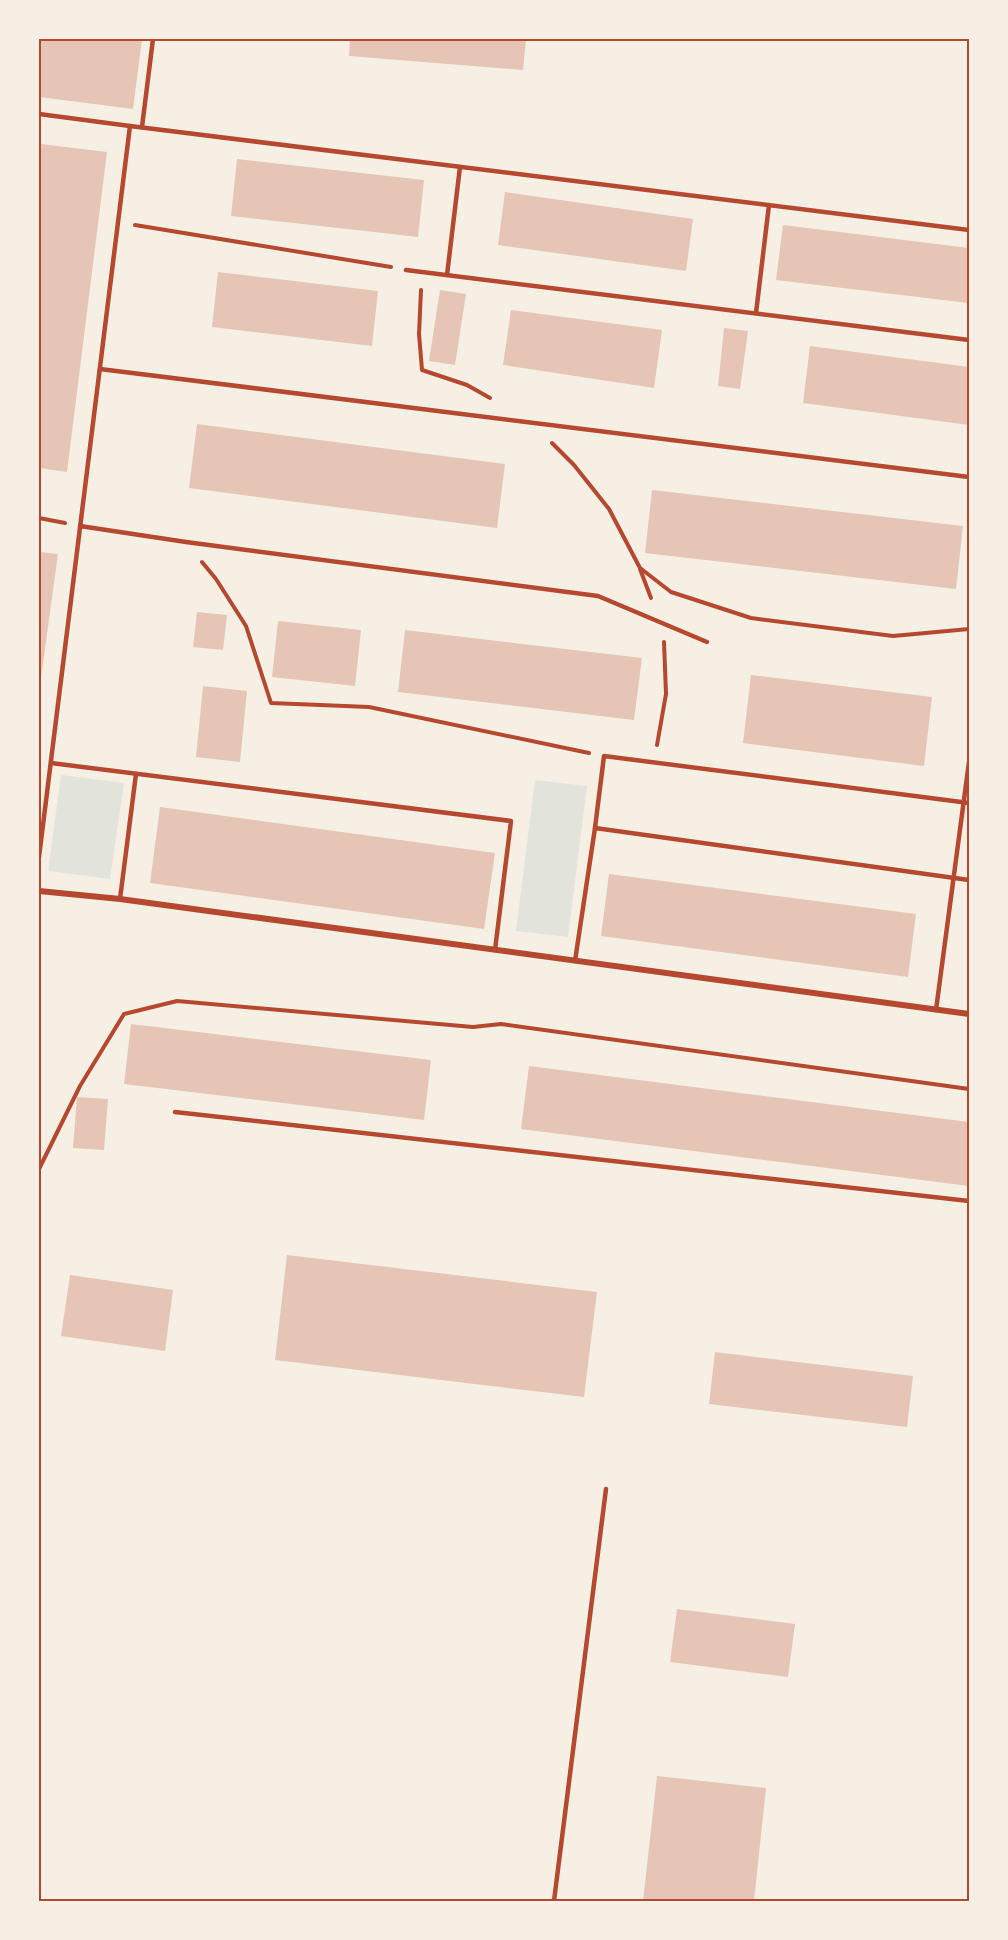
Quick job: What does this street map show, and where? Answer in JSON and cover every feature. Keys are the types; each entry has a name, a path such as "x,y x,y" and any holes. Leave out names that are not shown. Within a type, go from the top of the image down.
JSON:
{"street":[{"path":"39,891 120,899 969,1014"}],"lane":[{"path":"142,127 153,39"},
{"path":"39,114 969,230"},
{"path":"39,857 130,126"},
{"path":"447,275 460,166"},
{"path":"756,313 770,205"},
{"path":"406,270 969,339"},
{"path":"100,369 969,477"},
{"path":"80,526 598,596 707,642"},
{"path":"575,961 604,756 966,802"},
{"path":"936,1010 953,878 966,802 969,762"},
{"path":"51,763 511,820 495,950"},
{"path":"120,899 136,774"},
{"path":"595,828 969,880"},
{"path":"175,1112 969,1201"},
{"path":"554,1901 606,1490"}],"path":[{"path":"118,222 406,270 422,292 419,334 422,370 467,385 494,401"},
{"path":"531,422 574,465 609,509 640,568 643,580 664,624 666,694 655,762"},
{"path":"39,518 80,526"},
{"path":"186,542 216,579 246,626 271,703 369,707 604,756"},
{"path":"640,568 671,592 751,618 893,636 969,629"},
{"path":"39,1169 80,1086 124,1014 177,1000 473,1027 501,1024 969,1089"}],"shaded area":[{"path":"61,775 124,783 110,879 48,871"},
{"path":"535,780 587,786 568,937 516,931"}],"building":[{"path":"39,39 142,39 133,109 39,97"},
{"path":"350,39 526,39 523,70 349,56"},
{"path":"41,144 107,152 67,472 39,468 39,161"},
{"path":"237,159 424,180 418,237 231,216"},
{"path":"505,192 693,219 686,271 498,245"},
{"path":"783,225 969,248 968,303 776,280"},
{"path":"218,272 378,291 372,346 212,327"},
{"path":"440,290 466,294 455,365 429,361"},
{"path":"511,310 662,330 654,388 503,365"},
{"path":"724,328 748,331 740,389 718,386"},
{"path":"810,346 969,367 969,425 803,403"},
{"path":"197,424 505,464 497,528 189,488"},
{"path":"652,490 963,526 956,589 645,553"},
{"path":"39,552 58,554 40,685 39,685"},
{"path":"197,612 227,615 223,650 193,647"},
{"path":"278,621 361,630 355,686 272,677"},
{"path":"405,630 642,658 634,720 398,692"},
{"path":"751,675 932,697 924,766 743,743"},
{"path":"203,686 247,691 240,762 196,757"},
{"path":"160,807 495,853 484,929 150,883"},
{"path":"609,874 916,914 908,977 601,936"},
{"path":"131,1024 431,1060 424,1120 124,1084"},
{"path":"529,1066 969,1122 969,1186 521,1129"},
{"path":"77,1097 108,1099 104,1150 73,1148"},
{"path":"287,1255 597,1292 584,1397 275,1360"},
{"path":"70,1275 173,1290 165,1351 61,1336"},
{"path":"715,1352 913,1376 907,1427 709,1404"},
{"path":"677,1609 795,1624 788,1677 670,1662"},
{"path":"657,1776 766,1788 754,1901 643,1901"}]}
